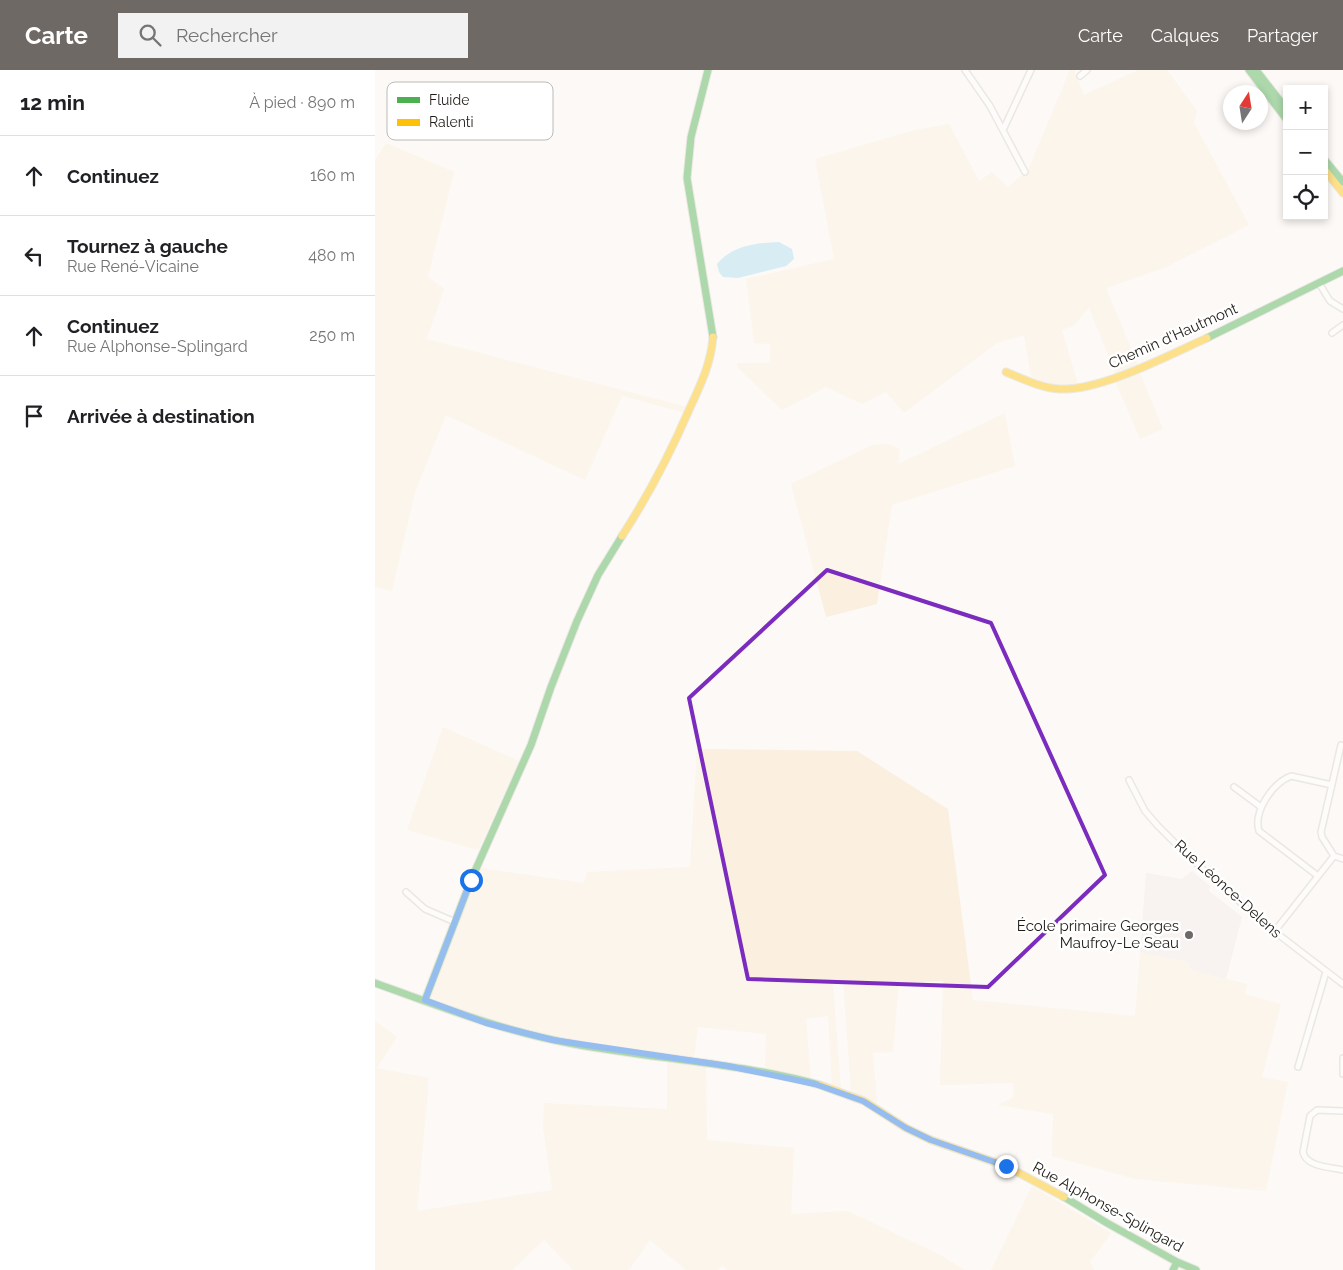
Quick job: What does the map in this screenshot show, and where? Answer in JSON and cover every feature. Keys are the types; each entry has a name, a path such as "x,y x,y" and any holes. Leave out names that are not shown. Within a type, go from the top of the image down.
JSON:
{"street":[{"path":"425,1000 490,836 531,745 566,648 594,583 671,451 708,368 712,352 713,334 687,172 694,123 709,70"},
{"path":"965,70 990,106 1025,172"},
{"path":"1003,130 1031,70"},
{"path":"1080,76 1087,70"},
{"path":"1249,70 1283,115"},
{"path":"1256,70 1283,105"},
{"path":"1328,164 1343,182"},
{"path":"1338,175 1343,193"},
{"name":"Chemin d'Hautmont","path":"1007,372 1041,386 1062,389 1106,381 1199,343 1343,271"},
{"path":"1319,283 1330,301 1343,309"},
{"path":"1332,333 1343,325"},
{"path":"1341,745 1321,832 1322,837 1334,856 1343,858"},
{"path":"1318,876 1259,831 1257,826 1261,807 1265,799 1285,778 1291,776 1332,785"},
{"name":"Rue Léonce-Delens","path":"1129,780 1145,811 1211,878 1274,932 1343,984"},
{"path":"1234,787 1261,807"},
{"path":"1274,932 1334,856"},
{"path":"406,892 425,909 455,922"},
{"path":"1298,1067 1326,972"},
{"name":"Rue Alphonse-Splingard","path":"375,983 486,1023 553,1040 728,1066 815,1084 863,1101 906,1128 931,1140 1006,1166 1067,1198 1177,1262 1196,1270"},
{"path":"1343,1058 1343,1074"},
{"path":"1343,1111 1317,1110 1310,1116 1303,1152 1304,1157 1310,1163 1343,1170"},
{"path":"1173,1270 1177,1262"}],"highlighted area":[{"path":"827,570 991,623 1105,875 988,987 748,979 689,698"}],"shaded area":[{"path":"1070,70 1074,70 1084,95 1138,70 1167,70 1197,111 1194,123 1249,225 1164,268 1106,288 1138,365 1116,374 1089,308 1073,326 1062,330 1078,384 1055,385 1031,377 1024,335 997,343 904,413 886,392 862,404 826,387 782,410 737,367 737,363 770,363 770,344 754,343 746,279 834,259 815,159 915,130 949,124 979,181 992,172 1008,187 1028,170"},
{"path":"386,143 454,172 428,277 444,289 427,339 687,407 686,413 622,396 585,480 446,415 415,492 392,591 375,587 375,160"},
{"path":"1139,371 1163,429 1140,439 1115,381"},
{"path":"1005,413 1015,466 892,505 877,604 826,617 791,484 872,445 888,444 900,449 898,464"},
{"path":"443,727 519,761 478,850 407,830"},
{"path":"697,749 857,751 948,809 973,1000 1135,1016 1140,953 1188,962 1190,970 1247,984 1245,994 1281,1004 1262,1077 1288,1082 1266,1191 1135,1179 1052,1156 1053,1114 998,1105 1014,1097 1013,1083 940,1085 943,981 899,983 893,1052 873,1053 877,1103 851,1091 843,982 833,984 841,1089 832,1085 828,1016 806,1019 811,1080 765,1067 766,1034 698,1027 694,1058 601,1044 509,1026 429,997 480,868 584,883 587,872 690,867"},
{"name":"École primaire Georges Maufroy-Le Seau","path":"1192,871 1210,886 1209,891 1242,917 1226,979 1190,970 1188,962 1140,953 1146,873 1182,879"},
{"path":"375,1021 397,1037 377,1068 429,1078 417,1211 552,1190 543,1128 544,1103 667,1109 667,1061 706,1067 707,1140 794,1148 791,1214 848,1211 940,1255 965,1270 727,1270 722,1266 718,1270 686,1270 650,1240 629,1270 573,1270 544,1240 512,1270 375,1270"},
{"path":"1032,1186 1111,1233 1090,1262 1094,1270 991,1270"}],"water":[{"path":"779,242 792,249 794,259 786,266 738,278 723,277 719,272 717,264 738,249 753,244"}],"traffic: fast":[{"path":"708,70 691,137 687,178 713,337"},
{"path":"1249,70 1283,115"},
{"path":"1256,70 1283,105"},
{"path":"1328,164 1343,182"},
{"path":"1207,338 1343,271"},
{"path":"425,1000 471,880 531,745 577,621 598,575 622,536"},
{"path":"375,983 473,1018 548,1039 759,1071 820,1085"},
{"path":"1064,1197 1177,1262 1196,1270"},
{"path":"1173,1270 1177,1262"}],"traffic: slow":[{"path":"1328,174 1343,193"},
{"path":"622,536 650,490 682,426 704,375 713,337"},
{"path":"1006,372 1046,387 1060,389 1077,388 1135,371 1207,338"},
{"path":"820,1085 864,1101 906,1128 931,1140 1006,1166 1064,1197"}],"place":[{"name":"École primaire Georges Maufroy-Le Seau","path":"1189,935"}],"route":[{"path":"471,880 425,1000 486,1023 553,1040 728,1066 833,1089 877,1108 917,1134 1006,1166"}]}
